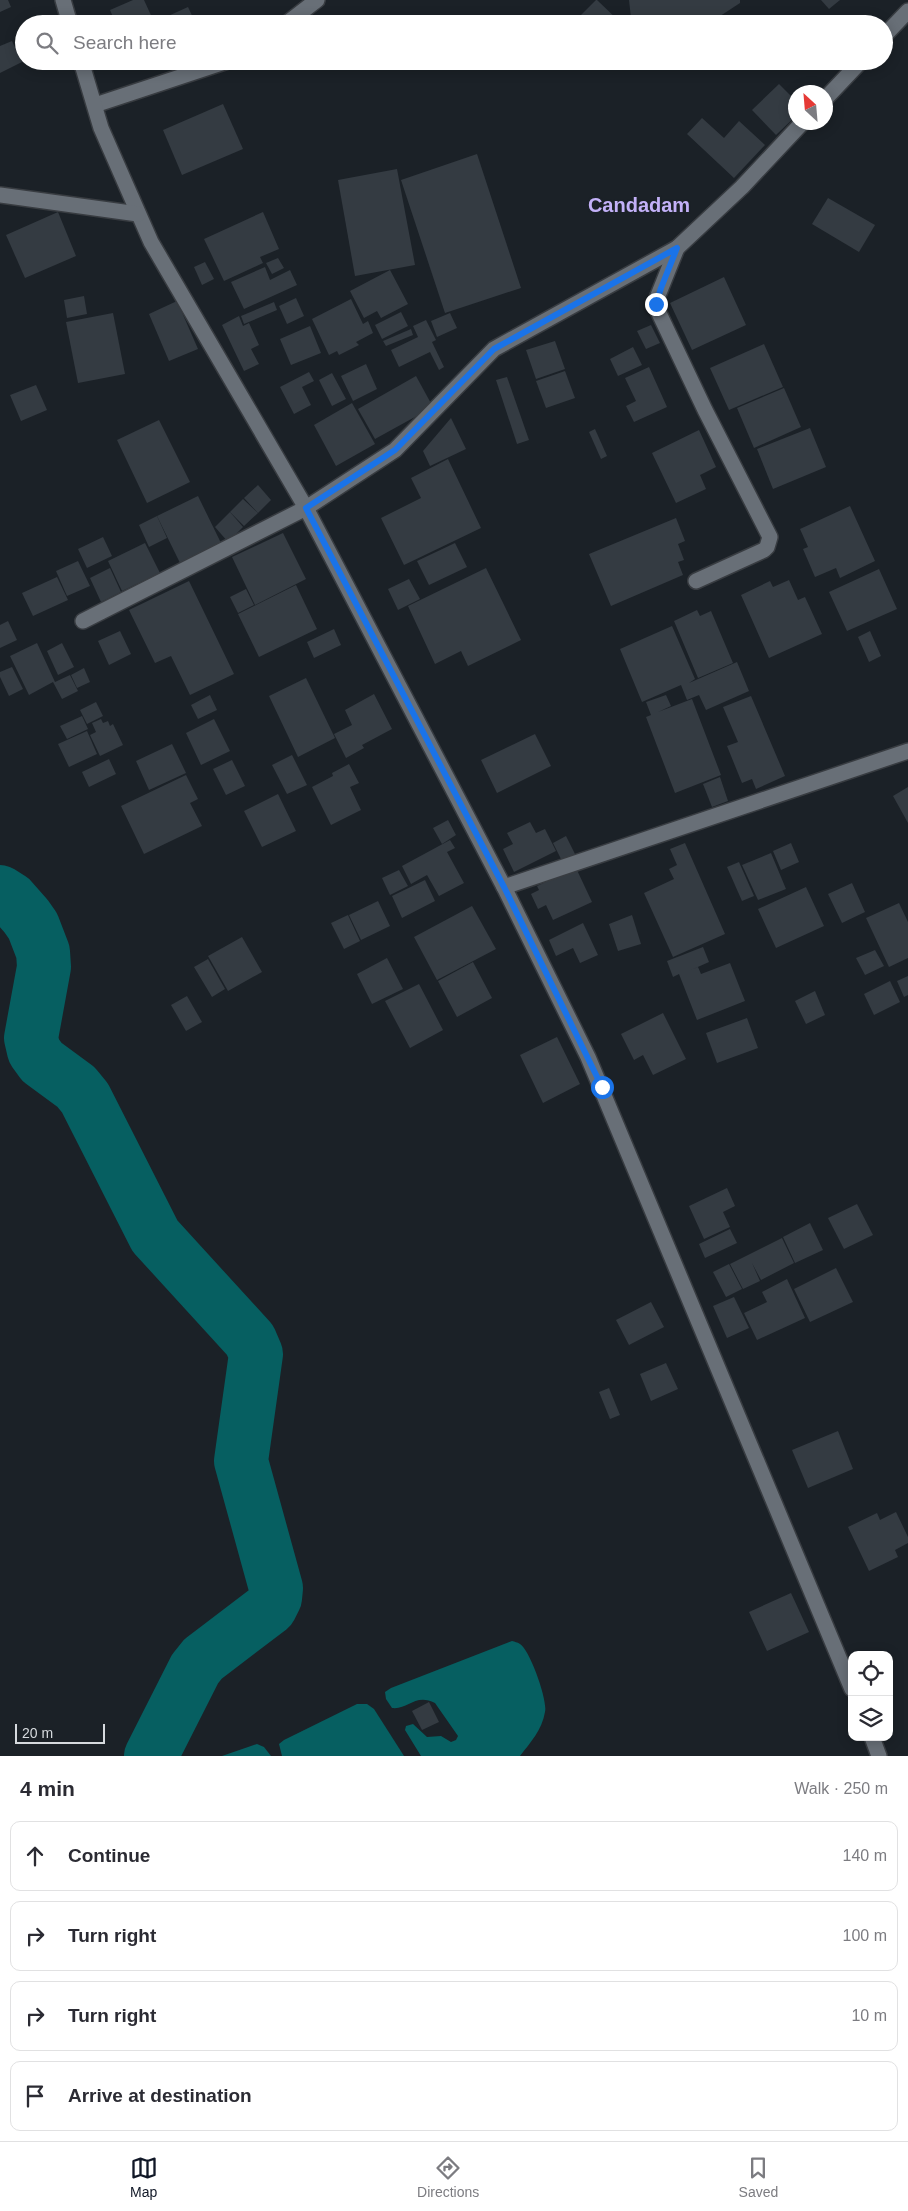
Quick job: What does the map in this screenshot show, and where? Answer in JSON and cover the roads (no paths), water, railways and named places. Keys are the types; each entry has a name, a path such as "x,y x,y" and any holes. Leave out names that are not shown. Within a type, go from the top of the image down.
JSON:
{"street":[{"path":"62,0 67,15"},
{"path":"298,15 317,0"},
{"path":"893,27 908,11"},
{"path":"84,70 101,128 156,251 306,508 504,887 602,1087 848,1679"},
{"path":"95,105 201,70"},
{"path":"833,91 852,70"},
{"path":"83,621 306,508 395,450 494,349 677,248 742,187 795,130"},
{"path":"0,195 138,214"},
{"path":"677,248 657,298 658,311 704,410 770,537 768,546 764,550 696,581"},
{"path":"504,887 908,752"},
{"path":"873,1741 879,1756"}],"water":[{"path":"512,1641 520,1644 529,1656 544,1698 545,1712 532,1741 520,1756 421,1756 405,1730 406,1726 413,1724 427,1737 441,1736 451,1742 456,1740 458,1736 435,1703 422,1700 403,1707 392,1708 386,1699 385,1692"},
{"path":"357,1704 367,1704 374,1709 404,1756 282,1756 279,1744 284,1740"},
{"path":"257,1744 264,1747 271,1756 222,1756"}],"waterway":[{"path":"0,892 11,899 26,916 33,926 43,952 44,967 31,1038 34,1051 42,1062 76,1087 85,1098 155,1236 250,1340 256,1354 241,1461 276,1588 275,1598 270,1608 203,1659 195,1669 151,1756"}],"district":[{"name":"Candadam","path":"639,205"}]}
